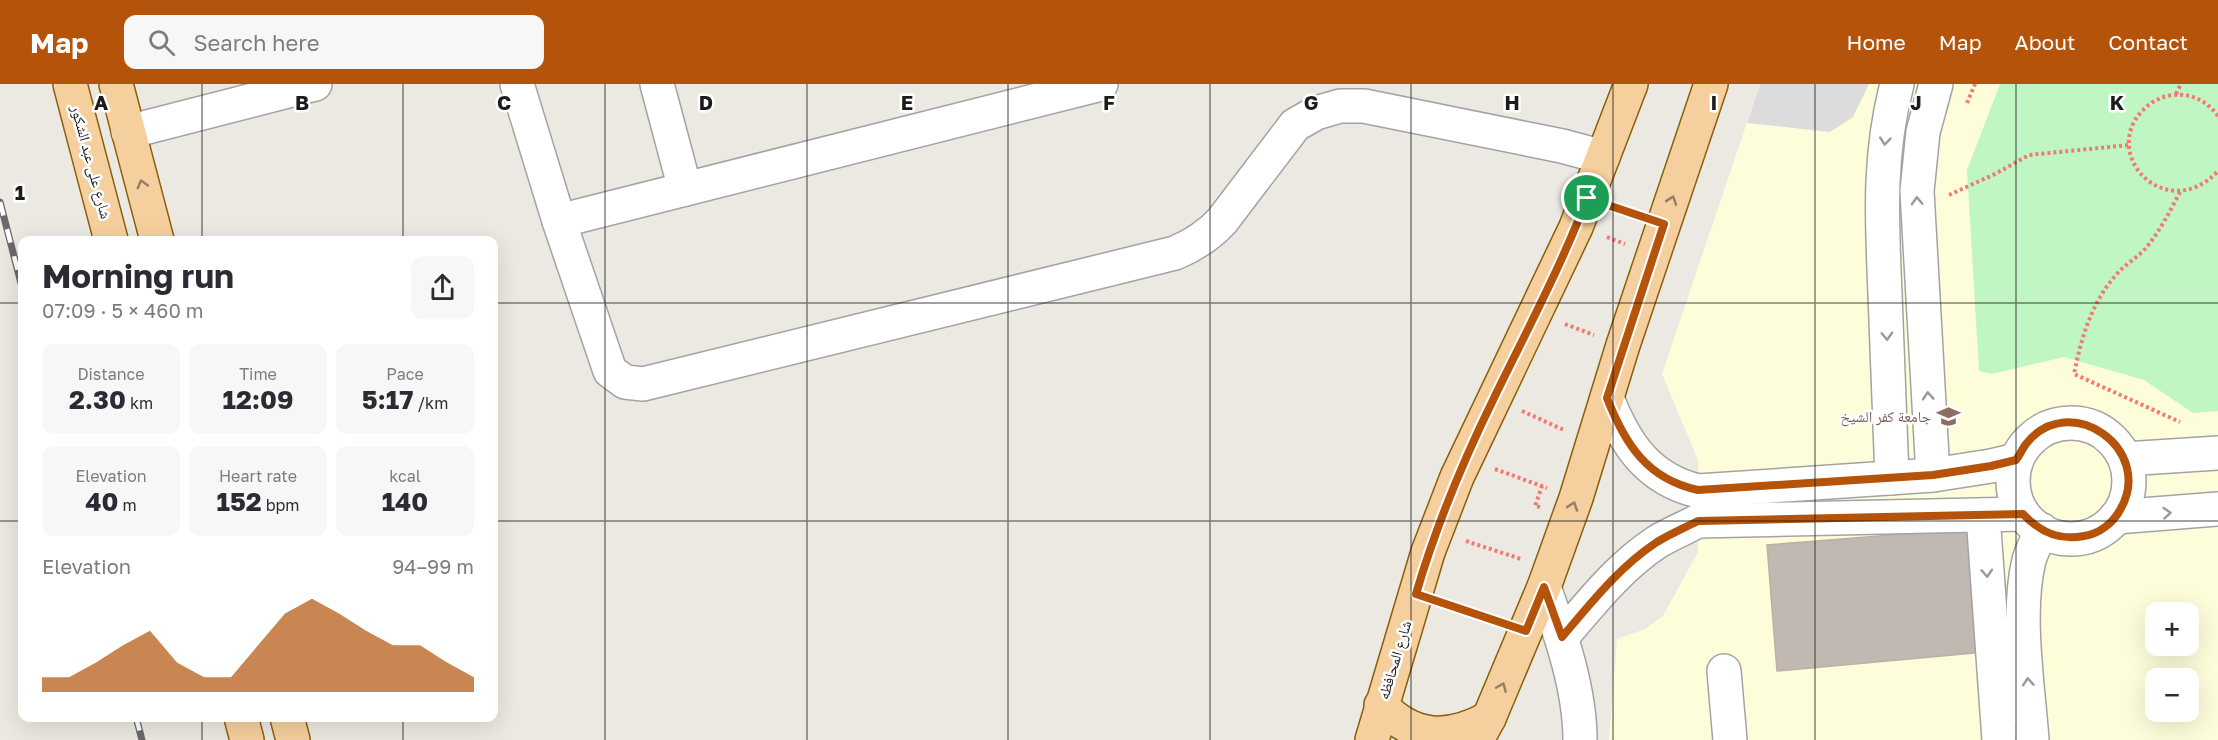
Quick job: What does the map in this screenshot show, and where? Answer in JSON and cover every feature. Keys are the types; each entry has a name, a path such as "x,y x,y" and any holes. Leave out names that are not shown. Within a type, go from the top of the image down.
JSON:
{"main road":[{"name":"شارع على عبد الشكور","path":"70,84 110,236"},
{"path":"116,84 157,236"},
{"name":"شارع المحافظه","path":"1372,740 1436,532 1466,458 1537,314 1582,213 1630,84"},
{"path":"1381,705 1395,722 1412,733 1432,739 1453,738 1483,729 1548,578 1711,84"},
{"path":"85,142 128,132"},
{"path":"242,722 247,740"},
{"path":"288,722 293,740"}],"street":[{"path":"128,132 315,84"},
{"path":"517,84 609,371 625,382 643,384 1175,253 1193,246 1209,235 1222,220 1294,125 1316,113 1340,106 1364,106 1562,146 1604,157"},
{"path":"657,84 685,189"},
{"path":"559,220 1101,84"},
{"path":"1892,478 1882,167 1888,119 1897,84"},
{"path":"1933,475 1917,191 1923,132 1936,84"},
{"path":"1607,398 1617,426 1634,451 1655,472 1677,486 1698,490 1933,475 2016,460"},
{"path":"1562,637 1612,579 1635,558 1658,541 1698,521 1983,515 2032,522 2065,537 2089,536 2104,528 2116,517 2124,504 2128,489 2128,474 2125,459 2115,442 2099,430 2080,423 2061,424 2042,430 2027,443 2016,460 2013,474 2016,502 2032,522 2024,621 2032,740"},
{"path":"2125,459 2218,453"},
{"path":"2116,517 2218,509"},
{"path":"1983,515 1999,740"},
{"path":"1548,578 1573,681 1581,740"},
{"path":"1724,671 1730,740"}],"path":[{"path":"1963,113 1975,84"},
{"path":"2176,94 2181,84"},
{"path":"2218,116 2205,103 2192,96 2176,94 2161,98 2148,105 2138,116 2131,130 2129,145 2132,160 2139,173 2151,183 2165,190 2180,192 2202,185 2218,171"},
{"path":"1950,185 1949,196 2029,155 2129,145"},
{"path":"2180,192 2168,216 2146,248 2115,275 2095,305 2081,341 2074,374 2186,424"},
{"path":"1582,213 1659,239"},
{"path":"1582,213 1659,239"},
{"path":"1537,314 1623,345"},
{"path":"1494,398 1593,442"},
{"path":"1466,458 1576,498"},
{"path":"1436,532 1548,578"},
{"path":"1416,594 1526,631"}],"shaded area":[{"name":"جامعة كفر الشيخ","path":"1760,84 2218,84 2218,740 1609,740 1617,639 1645,629 1663,616 1698,552 1698,460 1662,374"},
{"path":"1760,84 1869,84 1853,117 1830,132 1747,123"}],"green space":[{"path":"2000,84 2218,84 2218,411 2193,413 2144,380 2064,357 1992,374 1979,371 1967,170"}],"building":[{"path":"1979,528 1985,652 1777,671 1767,545"}],"railway":[{"path":"0,202 18,272"},
{"path":"137,722 142,740"}],"place":[{"name":"جامعة كفر الشيخ","path":"1949,417"}],"route":[{"path":"1587,198 1664,224 1607,398 1617,426 1634,451 1655,472 1677,486 1698,490 1892,478 1965,471 2016,460 2027,443 2042,430 2061,424 2080,423 2099,430 2115,442 2125,459 2128,489 2124,504 2116,517 2104,528 2089,536 2073,538 2057,537 2042,530 2023,514 1698,521 1658,541 1635,558 1612,579 1562,637 1544,587 1526,631 1416,594 1428,552 1457,477 1537,314 1587,198"}]}
